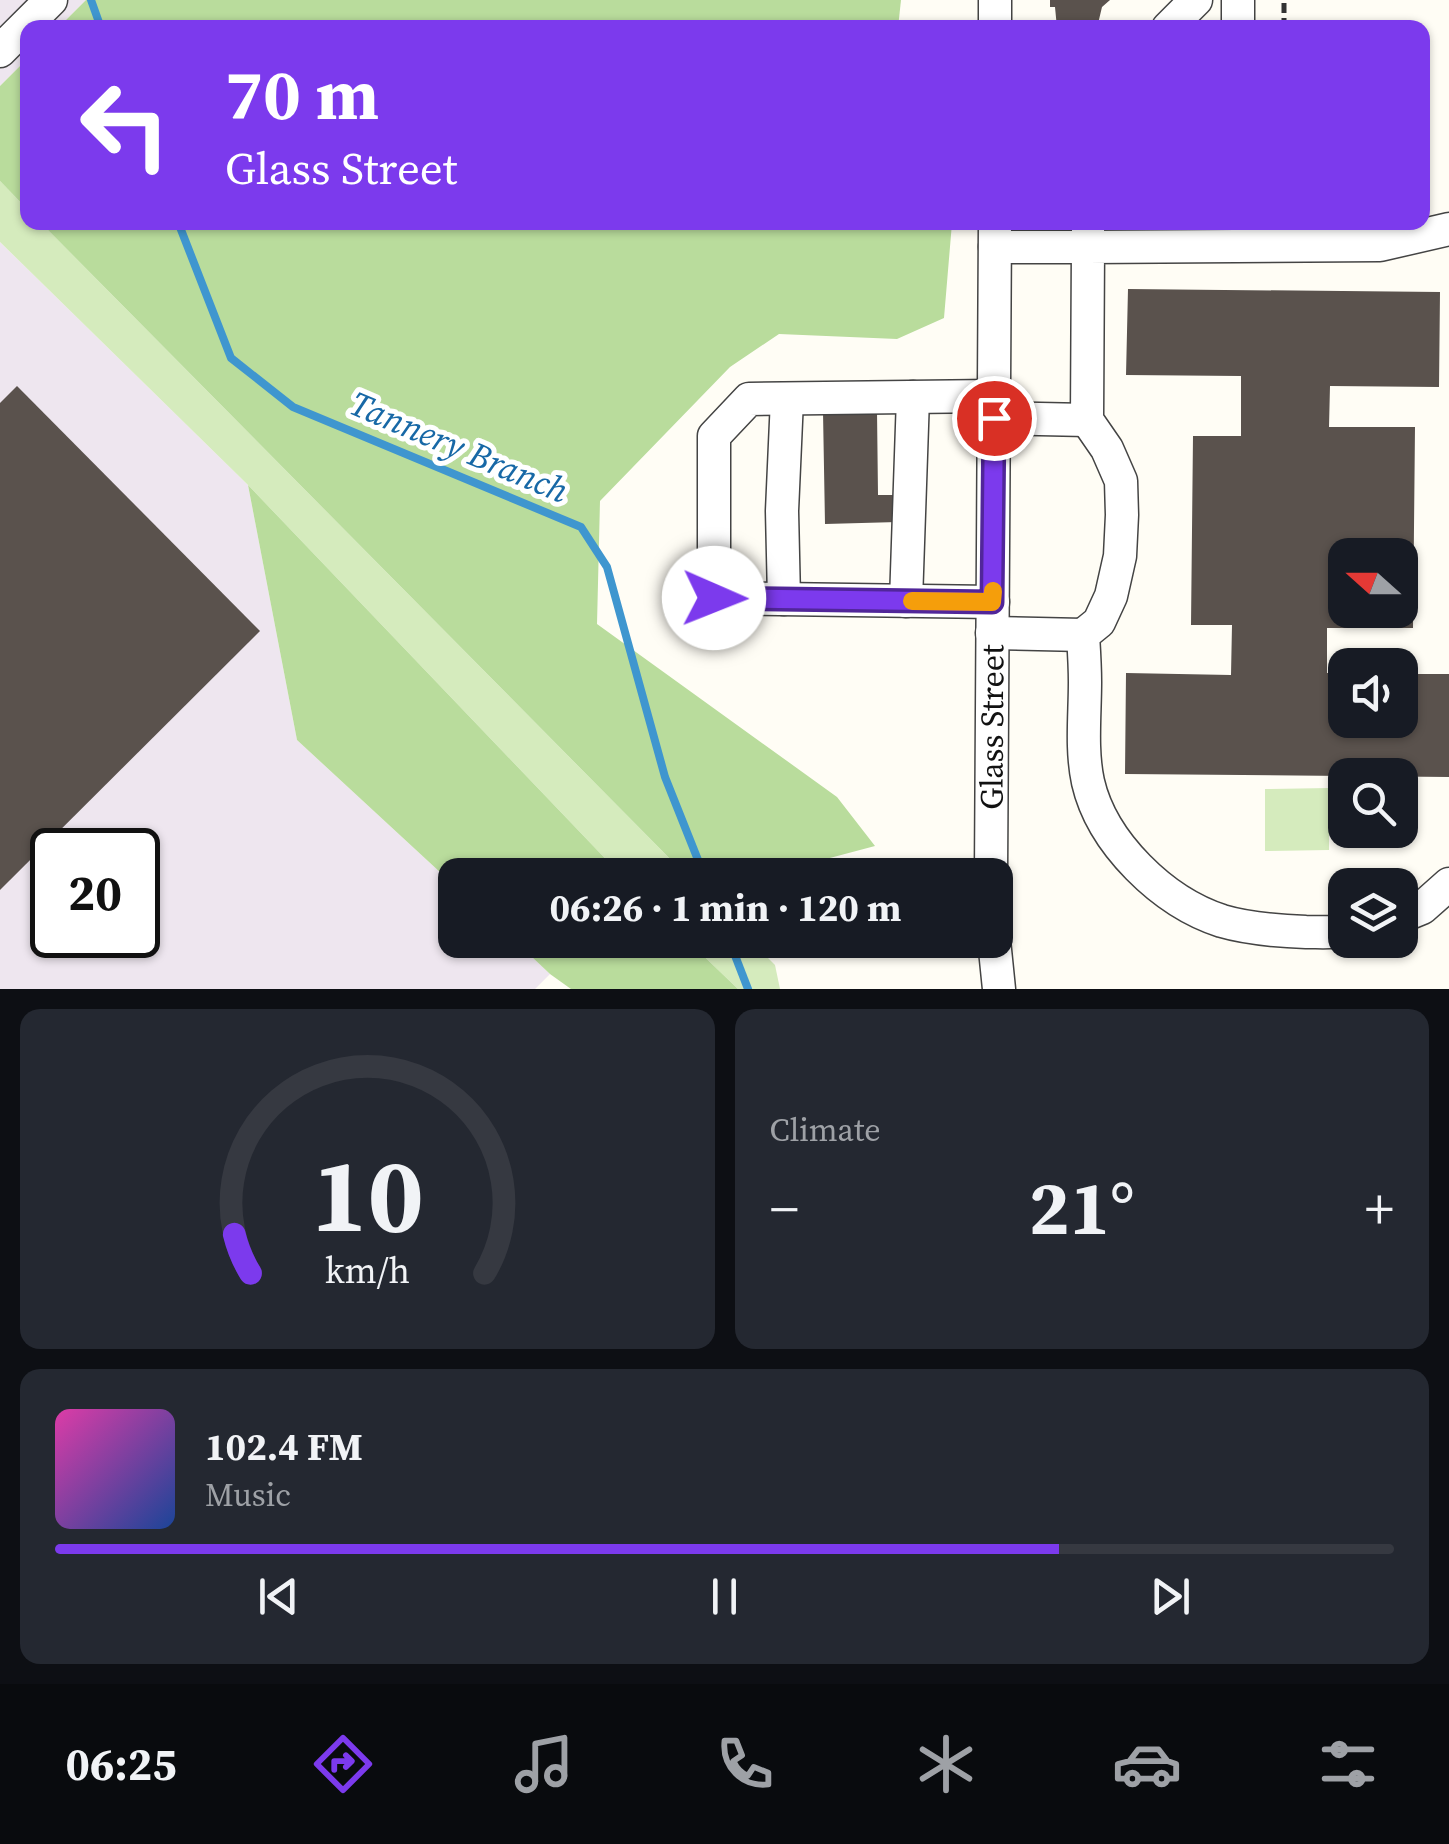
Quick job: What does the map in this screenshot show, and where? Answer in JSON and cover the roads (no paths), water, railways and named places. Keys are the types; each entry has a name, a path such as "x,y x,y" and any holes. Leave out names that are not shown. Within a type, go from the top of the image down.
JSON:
{"street":[{"path":"31,20 51,0"},
{"path":"1176,20 1196,0"},
{"path":"0,51 20,31"},
{"path":"995,235 1237,235 1380,245 1449,229"},
{"name":"Glass Street","path":"991,858 995,235"},
{"path":"1083,636 1099,622 1111,596 1120,556 1122,515 1121,482 1107,448 1087,420 1088,235"},
{"path":"1083,636 906,601 714,598 714,436 748,399 913,397 1087,420"},
{"path":"906,601 913,397"},
{"path":"784,599 782,511 787,399"},
{"path":"1083,636 1088,779 1097,812 1143,873 1179,900 1222,920 1280,931 1328,931"},
{"path":"1418,910 1449,884"},
{"path":"996,958 999,989"}],"waterway":[{"name":"Tannery Branch","path":"91,0 98,20"},
{"name":"Tannery Branch","path":"181,230 231,358 293,407 581,527 607,567 665,777 697,858"},
{"name":"Tannery Branch","path":"736,958 748,989"}]}
